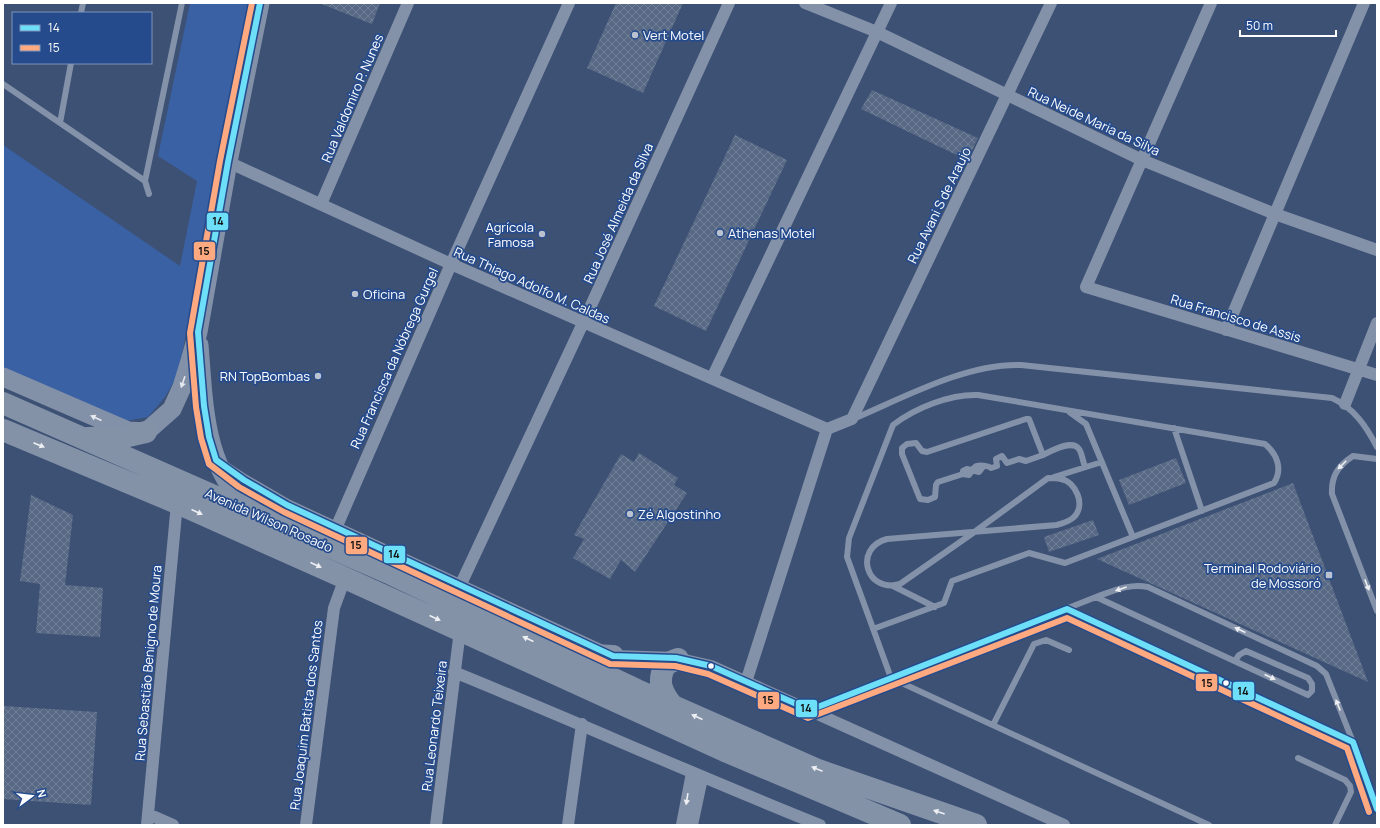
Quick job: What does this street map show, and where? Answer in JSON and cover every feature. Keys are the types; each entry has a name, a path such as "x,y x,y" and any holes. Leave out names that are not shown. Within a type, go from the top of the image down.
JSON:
{"highway":[{"name":"Avenida Wilson Rosado","path":"3,403 391,574 557,653 818,770 976,825"},
{"name":"Avenida Wilson Rosado","path":"3,430 177,503 725,751 900,825"},
{"path":"81,438 124,437 146,432"},
{"path":"557,653 613,656"},
{"path":"674,706 664,695 660,679 666,664 678,658"}],"main road":[{"path":"3,377 128,431 146,432 172,408 182,387 198,332 228,162 260,3"},
{"path":"198,332 204,406 209,437 216,460 231,488 243,503 262,518"}],"street":[{"name":"Rua Valdomiro P. Nunes","path":"321,204 408,3"},
{"name":"Rua Francisca da Nóbrega Gurgel","path":"336,528 451,264 569,3"},
{"name":"Rua José Almeida da Silva","path":"460,586 583,323 729,3"},
{"name":"Rua Neide Maria da Silva","path":"805,3 877,32 1142,160 1275,214 1377,250"},
{"path":"712,378 891,3"},
{"name":"Rua Avani S de Araujo","path":"852,419 1008,96 1051,3"},
{"path":"1142,160 1211,3"},
{"path":"1226,330 1364,3"},
{"name":"Rua Francisco de Assis","path":"1142,160 1086,287 1377,375"},
{"name":"Rua Thiago Adolfo M. Caldas","path":"228,162 583,323 827,429"},
{"path":"1345,404 1377,323"},
{"path":"746,682 827,429 852,419"},
{"path":"216,460 244,480 287,505 613,656 678,658 710,666 1064,825"},
{"name":"Rua Sebastião Benigno de Moura","path":"148,820 177,503"},
{"name":"Rua Joaquim Batista dos Santos","path":"306,825 334,608 345,578"},
{"name":"Rua Leonardo Teixeira","path":"436,825 460,630"},
{"path":"454,672 582,724 697,776 820,825"},
{"path":"568,825 582,724"},
{"path":"682,825 697,776"},
{"path":"692,825 697,776"},
{"path":"148,820 173,825"}],"lane":[{"path":"149,194 145,180 182,3"},
{"path":"60,123 72,64"},
{"path":"3,84 145,180"},
{"path":"852,419 953,377 985,368 1008,364 1332,398 1345,404 1368,429 1377,446"},
{"path":"873,630 944,603 952,581 1029,553 1065,563 1274,483 1278,476 1279,470 1277,459 1265,444 1066,410 966,395 942,400 908,415 893,426 849,538 847,548 847,557 851,571 873,630 891,678 1210,825"},
{"path":"1066,410 1086,424 1133,537"},
{"path":"1043,454 1031,422 1026,419 927,452 922,451 916,443 907,444 902,448 902,454 920,499 923,500 932,498 936,495 937,484 963,474 969,475 972,471 979,472 982,467 997,466 996,459 1002,456 1007,463 1019,459 1026,461 1070,444 1078,448 1085,467"},
{"path":"1174,428 1202,511"},
{"path":"1377,459 1353,456 1342,463 1335,472 1331,482 1332,494 1377,611"},
{"path":"893,586 900,584 1048,478 1102,462"},
{"path":"935,607 893,586 879,583 872,578 868,571 868,554 872,547 879,541 1057,525 1068,522 1075,516 1079,509 1079,500 1074,487 1060,478 1048,478"},
{"path":"810,710 1096,597 1130,586 1148,587 1317,666 1326,674 1353,742 1377,809"},
{"path":"1096,597 1308,695 1312,691 1312,684 1308,678 1246,652 1239,655 1235,661"},
{"path":"1067,609 1353,742"},
{"path":"993,725 1034,644 1039,640 1046,640 1069,650"},
{"path":"1298,758 1345,780 1350,786 1351,792 1335,825"}],"shaded area":[{"path":"190,3 250,3 178,375 165,397 148,417 126,421 3,368 3,145 180,266 197,181 158,156"}],"building":[{"path":"319,3 380,3 372,24"},
{"name":"Vert Motel","path":"616,3 683,3 643,93 587,68"},
{"path":"872,90 978,138 967,160 861,109"},
{"name":"Athenas Motel","path":"735,135 787,160 706,331 654,306"},
{"name":"Zé Algostinho","path":"639,453 678,478 674,485 687,493 635,572 621,560 610,579 573,558 584,539 574,535 621,454 634,462"},
{"path":"1176,458 1186,483 1129,505 1119,480"},
{"path":"1293,483 1368,682 1097,559"},
{"path":"31,495 73,515 65,585 103,588 100,637 36,633 40,584 20,581"},
{"path":"1093,520 1099,535 1049,552 1044,537"},
{"path":"3,706 97,712 91,805 3,799"}],"transit line":[{"name":"15","path":"252,3 220,161 190,333 196,407 201,438 209,464 239,487 284,512 610,664 675,666 708,674 808,718 1067,618 1347,748 1369,812"},
{"name":"14","path":"260,3 228,162 198,332 204,406 209,437 216,460 244,480 287,505 613,656 676,658 711,666 810,710 1067,609 1353,742 1377,809"}],"place":[{"name":"Vert Motel","path":"635,35"},
{"name":"Athenas Motel","path":"720,233"},
{"name":"Agrícola Famosa","path":"542,234"},
{"name":"Oficina","path":"355,294"},
{"name":"RN TopBombas","path":"318,376"},
{"name":"Zé Algostinho","path":"630,514"},
{"name":"Terminal Rodoviário de Mossoró","path":"1329,575"}]}
